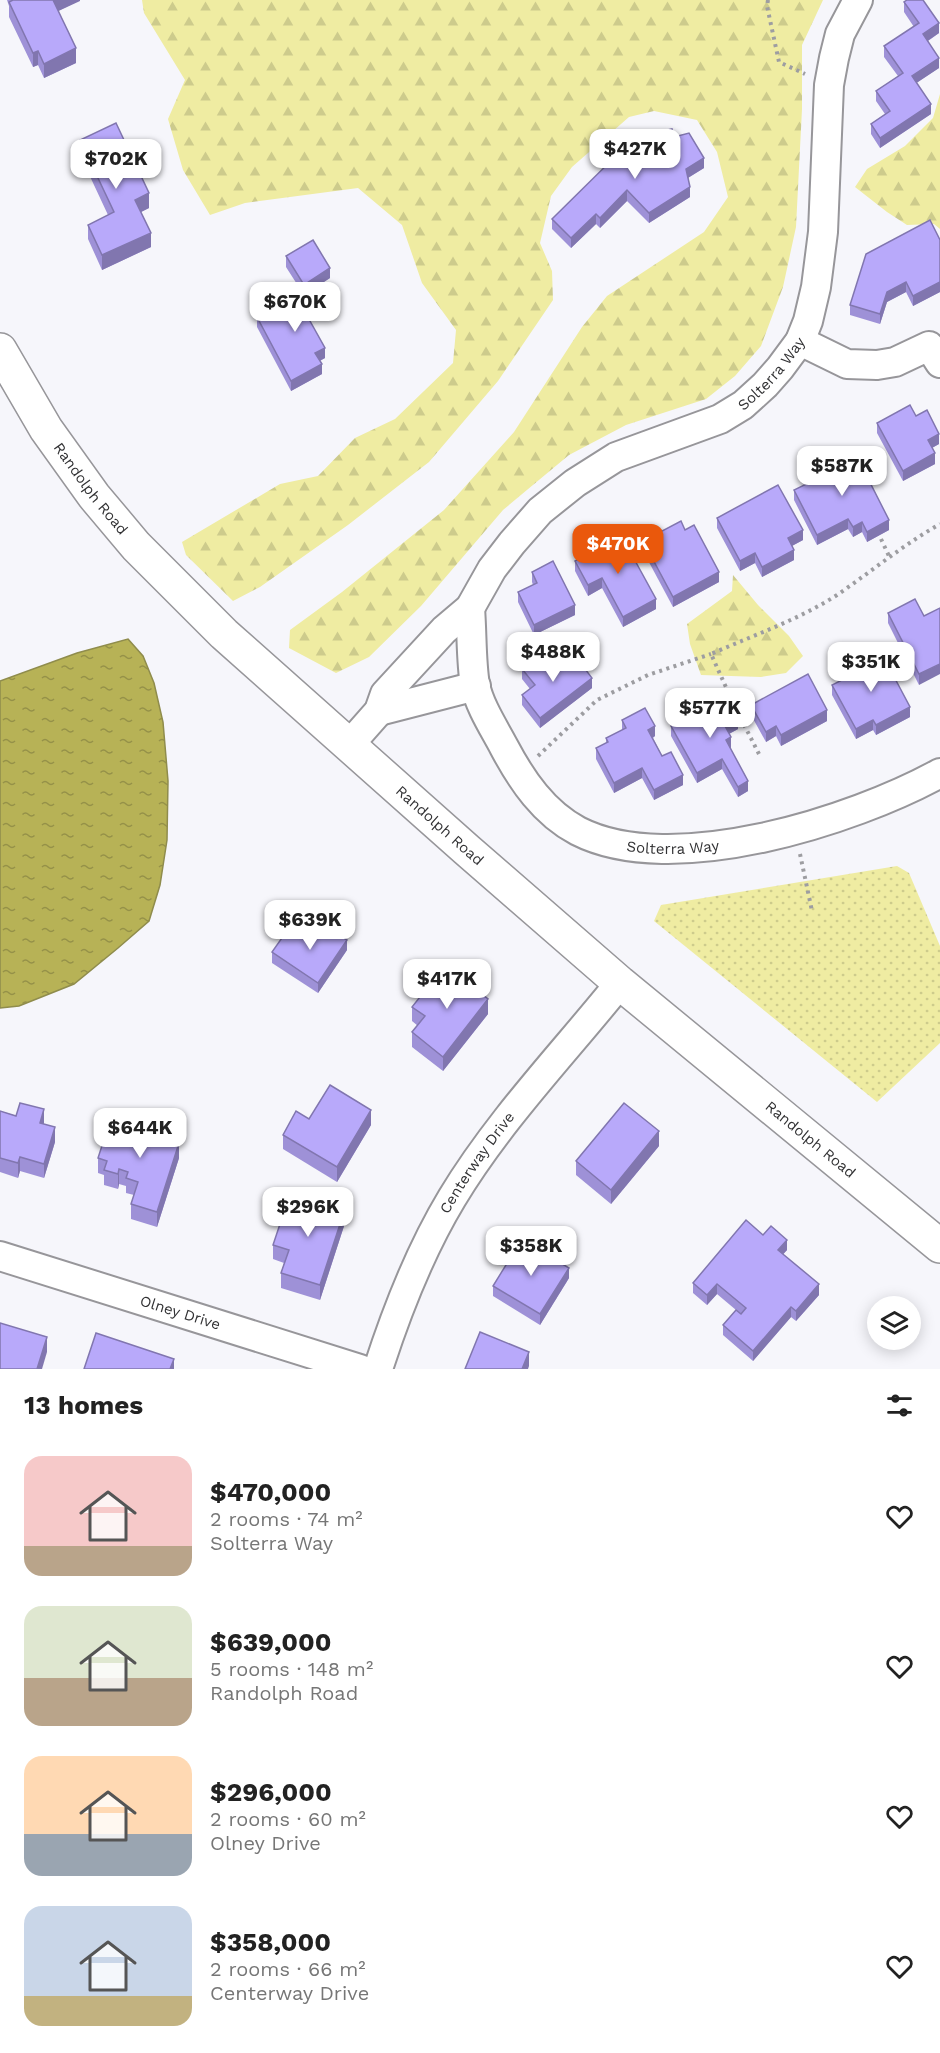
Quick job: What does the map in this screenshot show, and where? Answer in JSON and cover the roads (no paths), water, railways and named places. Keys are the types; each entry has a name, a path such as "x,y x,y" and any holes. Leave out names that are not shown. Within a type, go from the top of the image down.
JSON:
{"street":[{"name":"Solterra Way","path":"349,746 379,711 385,694 444,630 470,608 492,569 512,543 553,500 592,471 616,457 720,418 743,405 765,385 800,341 808,321 816,287 823,232 829,85 840,34 858,0"},
{"path":"800,341 847,364 877,365 895,362 929,346 940,363"},
{"name":"Randolph Road","path":"0,350 46,429 76,474 122,531 224,634 620,983 940,1246"},
{"name":"Solterra Way","path":"470,608 476,686 489,718 518,771 538,800 556,817 579,831 604,841 637,849 673,850 716,846 794,830 882,801 940,773"},
{"path":"379,711 476,686"},
{"name":"Centerway Drive","path":"378,1369 392,1326 417,1265 452,1198 518,1105 620,983"},
{"name":"Olney Drive","path":"0,1256 360,1369"}],"water":[{"path":"128,639 143,656 154,683 163,722 168,781 167,840 160,885 149,921 74,984 19,1006 0,1008 0,681 77,653"}]}
